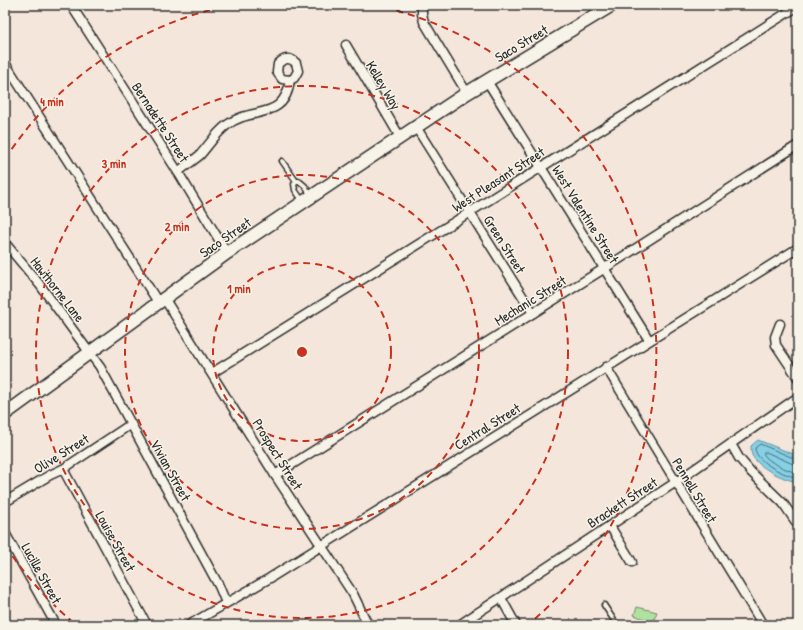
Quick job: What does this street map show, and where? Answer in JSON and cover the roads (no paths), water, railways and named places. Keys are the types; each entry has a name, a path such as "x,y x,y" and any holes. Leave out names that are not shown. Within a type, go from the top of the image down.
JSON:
{"main road":[{"name":"Saco Street","path":"5,414 227,253 467,93 612,5"}],"street":[{"name":"Bernadette Street","path":"71,5 178,172 227,253"},
{"path":"422,5 424,22 467,93"},
{"name":"West Pleasant Street","path":"212,373 470,213 798,6"},
{"name":"Kelley Way","path":"346,45 400,137"},
{"name":"Prospect Street","path":"5,63 161,300 212,373 275,475 352,594 368,625"},
{"path":"178,172 199,156 226,125 238,118 267,111 277,106 285,98 289,90 290,80"},
{"name":"West Valentine Street","path":"487,81 649,340"},
{"name":"Green Street","path":"416,127 533,313"},
{"name":"Mechanic Street","path":"275,475 798,145"},
{"name":"Hawthorne Lane","path":"5,243 40,285 90,352"},
{"name":"Central Street","path":"189,625 270,578 798,248"},
{"path":"780,324 775,338 776,345 798,378"},
{"name":"Vivian Street","path":"90,352 100,367 219,586 226,603"},
{"name":"Pennell Street","path":"606,368 763,625"},
{"name":"Brackett Street","path":"459,625 676,482 798,397"},
{"name":"Olive Street","path":"5,502 50,475 63,469 131,424"},
{"path":"731,444 751,472 783,503 798,525"},
{"name":"Louise Street","path":"63,469 147,625"},
{"path":"610,526 632,562"},
{"name":"Lucille Street","path":"5,533 56,625"},
{"path":"501,598 516,625"}],"lane":[{"path":"282,161 296,181 299,181 305,186 308,199"},
{"path":"296,181 294,184 295,190 308,199"},
{"path":"604,605 617,625"}],"water":[{"path":"758,440 798,456 798,482 772,473 755,460 752,454 751,446"}]}
